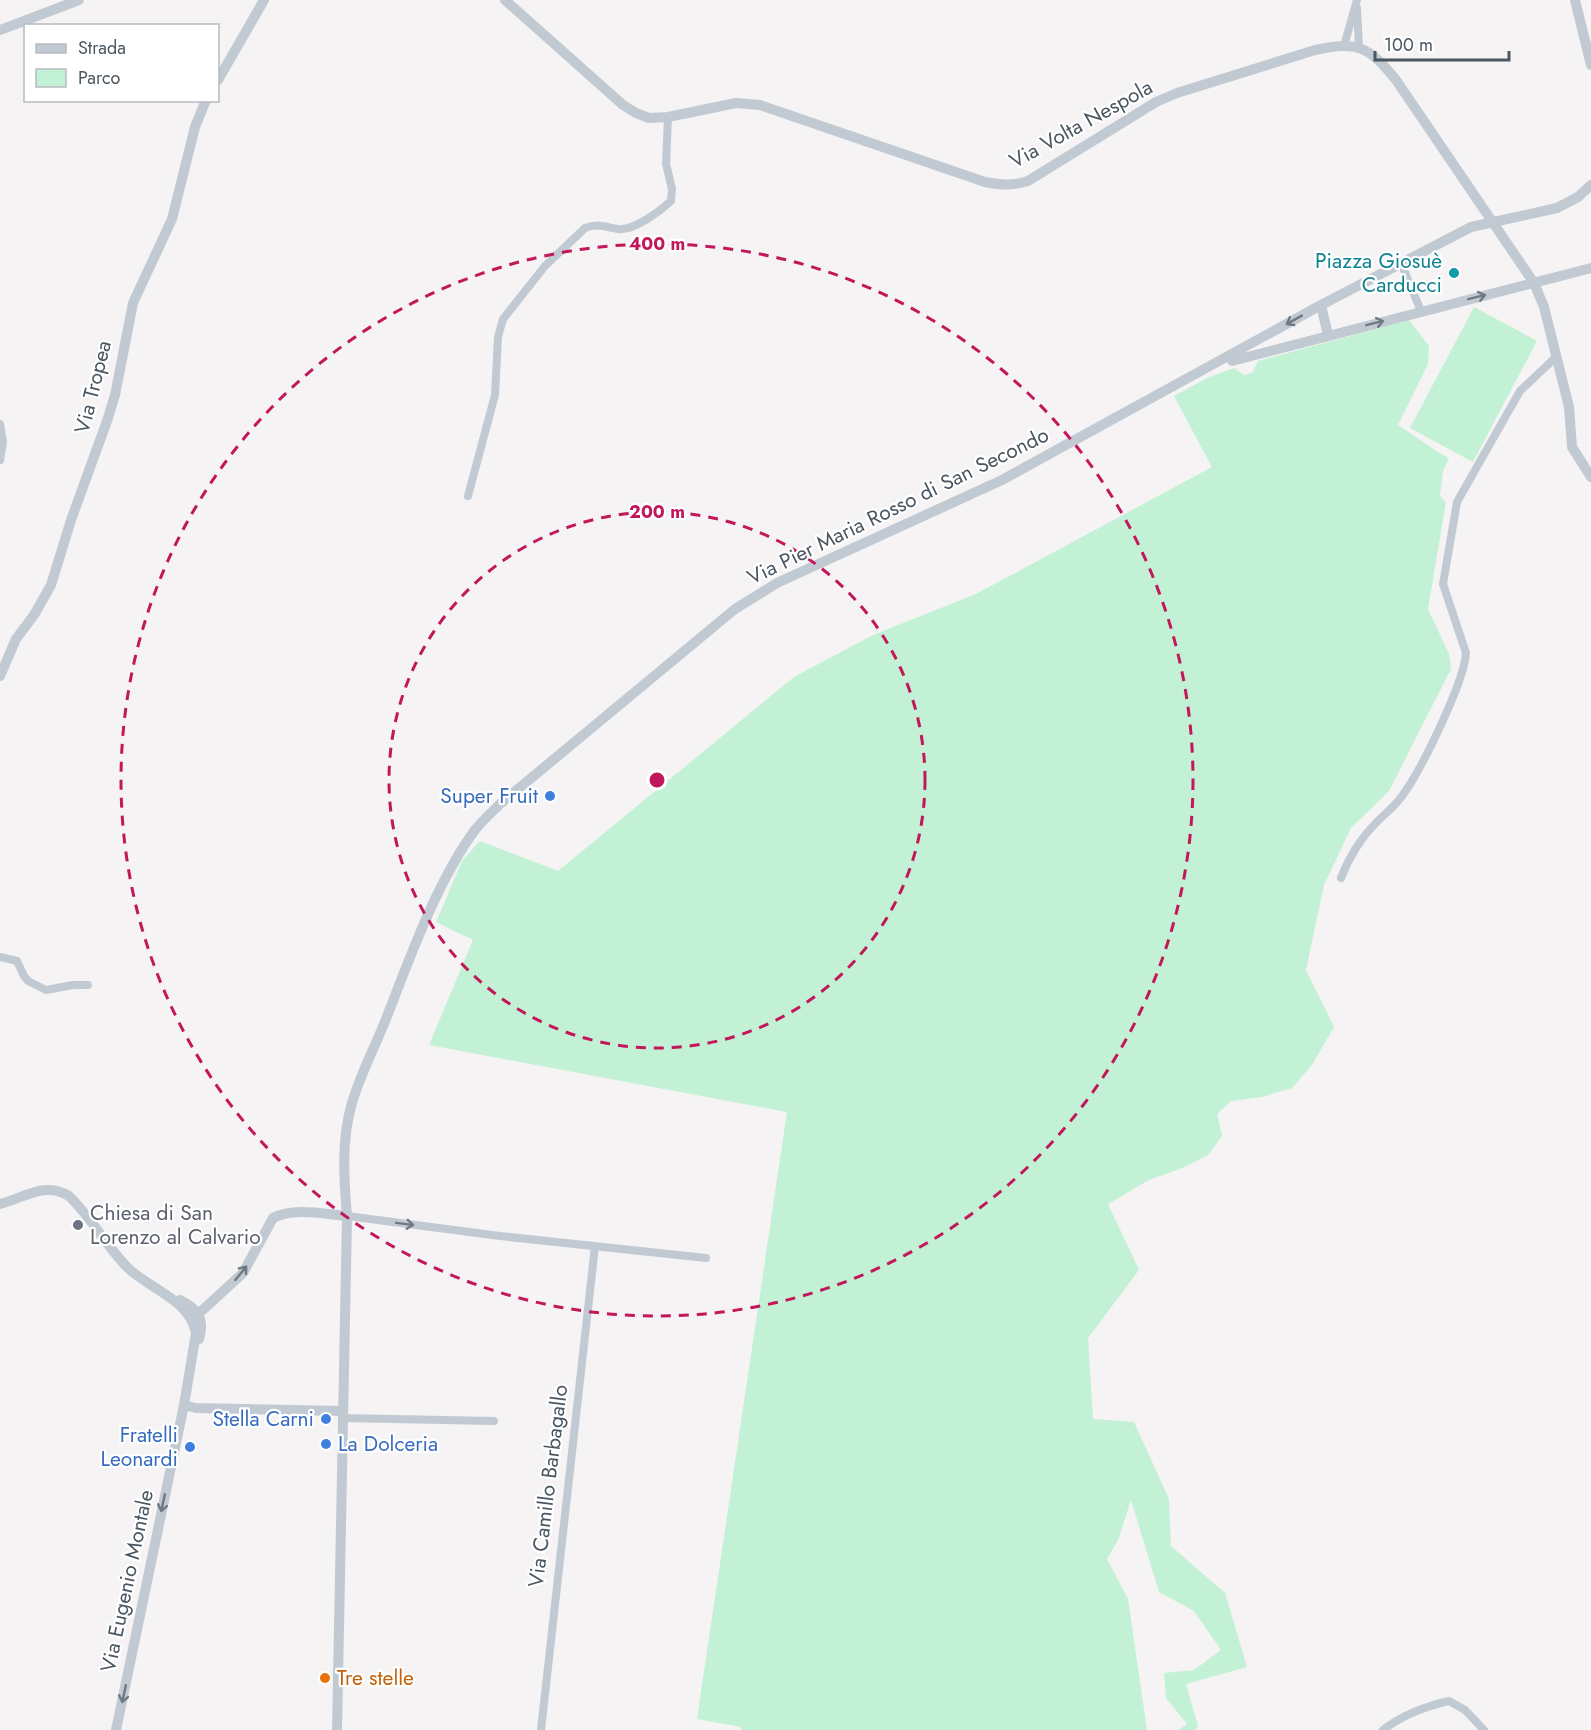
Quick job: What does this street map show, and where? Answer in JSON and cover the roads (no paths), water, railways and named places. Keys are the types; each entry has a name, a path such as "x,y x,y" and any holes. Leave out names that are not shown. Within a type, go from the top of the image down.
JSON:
{"street":[{"path":"0,30 79,0"},
{"path":"219,79 264,0"},
{"name":"Via Volta Nespola","path":"505,0 623,105 649,118 668,117 736,103 760,105 985,182 1003,186 1028,181 1156,102 1177,93 1315,50 1344,46 1359,47"},
{"path":"1344,46 1357,0"},
{"path":"1357,0 1359,47 1377,58 1396,80 1541,296 1569,407 1572,447 1578,460 1591,477"},
{"path":"1575,0 1591,65"},
{"name":"Via Tropea","path":"1,670 16,639 34,615 51,585 71,520 108,421 133,303 172,219 195,127 205,102"},
{"path":"468,496 495,395 498,337 503,319 545,266 585,228 594,225 628,229 671,201 672,189 666,164 668,117"},
{"name":"Via Pier Maria Rosso di San Secondo","path":"337,1730 347,1216 344,1158 352,1103 406,966 436,898 458,856 476,829 500,804 735,609 768,588 1002,480 1321,305 1471,227 1557,208 1578,198 1591,185"},
{"path":"1401,263 1421,311"},
{"path":"1184,380 1242,357 1591,268"},
{"path":"1321,305 1328,335"},
{"path":"1341,878 1373,825 1397,802 1417,774 1465,662 1466,653 1443,584 1457,502 1520,390 1556,357"},
{"path":"0,424 3,442 0,460"},
{"path":"0,957 17,961 28,981 46,990 87,985"},
{"path":"0,1204 45,1189 61,1191 76,1203 129,1269 155,1288 192,1306 196,1315 243,1273 273,1218 280,1215 317,1213 347,1216 706,1258"},
{"name":"Via Camillo Barbagallo","path":"541,1730 595,1246"},
{"name":"Via Eugenio Montale","path":"116,1730 193,1360 201,1332 196,1315"},
{"path":"184,1405 196,1408 494,1421"},
{"path":"1383,1730 1404,1718 1449,1701 1466,1710 1484,1730"}],"place":[{"name":"Piazza Giosuè Carducci","path":"1454,273"},
{"name":"Super Fruit","path":"550,796"},
{"name":"Chiesa di San Lorenzo al Calvario","path":"78,1225"},
{"name":"Stella Carni","path":"326,1419"},
{"name":"La Dolceria","path":"326,1444"},
{"name":"Fratelli Leonardi","path":"190,1447"},
{"name":"Tre stelle","path":"325,1678"}]}
